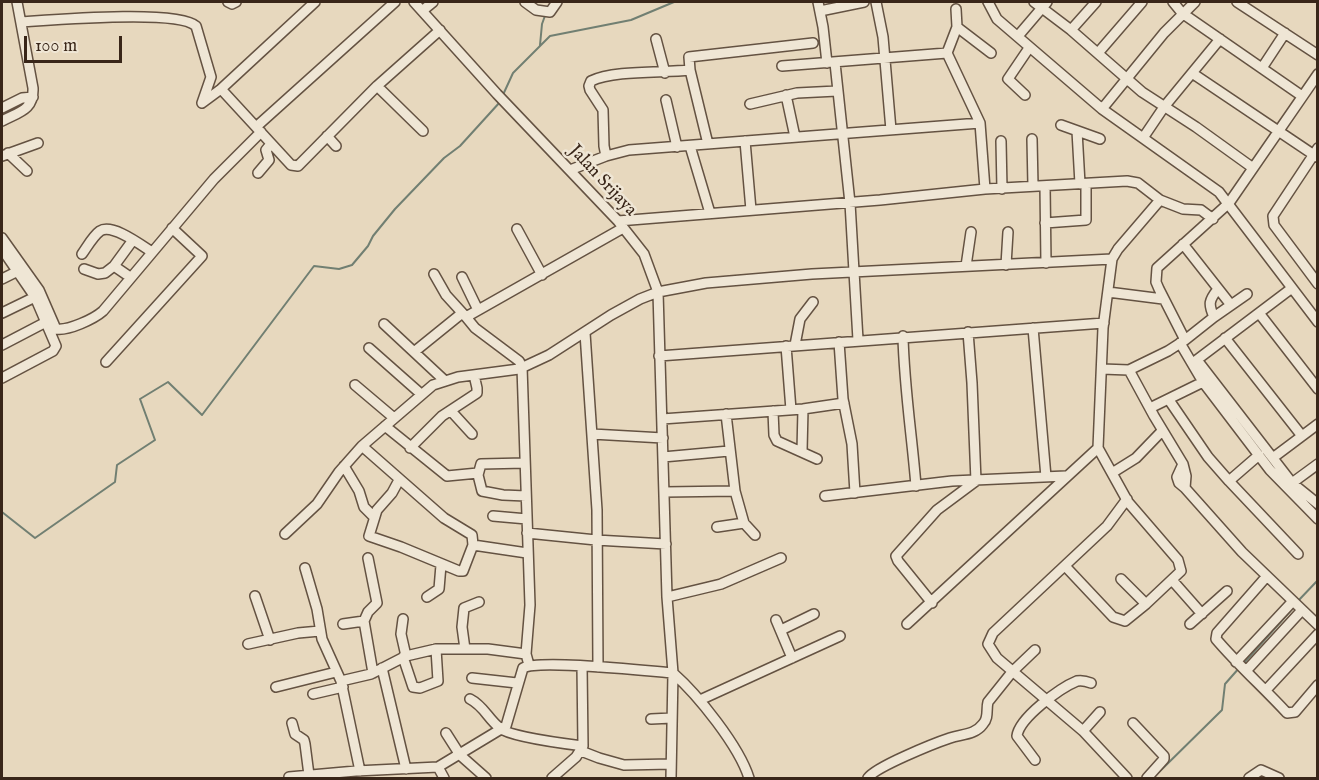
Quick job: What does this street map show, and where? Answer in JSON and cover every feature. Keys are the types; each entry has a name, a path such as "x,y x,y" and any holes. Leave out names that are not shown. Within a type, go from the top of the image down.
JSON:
{"street":[{"path":"2,121 28,107 33,97 17,2"},
{"path":"228,2 232,4 236,2"},
{"path":"21,22 93,16 177,18 193,23 196,26 211,77 202,103 221,89 315,2"},
{"path":"2,238 39,290 58,330 99,315 214,179 259,130 395,2"},
{"path":"221,89 291,165 298,166 376,86 440,30 414,2"},
{"path":"422,11 433,2"},
{"path":"525,2 536,10 546,12 557,2"},
{"path":"858,340 850,203 842,133 837,91 819,6 864,2"},
{"path":"876,2 882,37 891,130"},
{"path":"988,2 997,20 1102,109 1219,192 1317,322"},
{"path":"1071,30 1096,2"},
{"path":"1098,53 1142,2"},
{"path":"1173,2 1182,13 1302,96"},
{"path":"1102,109 1182,13 1195,2"},
{"path":"1237,2 1317,55"},
{"path":"1018,36 1041,3 1126,79 1253,168"},
{"path":"956,9 957,27 946,53 980,123 985,189"},
{"path":"957,27 991,53"},
{"name":"Jalan Srijaya","path":"440,30 497,94 621,224 644,255 658,292 668,597 673,673 671,778"},
{"path":"1262,68 1285,33"},
{"path":"656,39 665,73"},
{"path":"1143,138 1164,107 1220,39"},
{"path":"708,144 690,70 688,58 690,56 813,43"},
{"path":"1025,95 1008,79 1029,48"},
{"path":"782,66 946,53"},
{"path":"606,156 603,110 590,90 589,83 600,77 690,70"},
{"path":"1192,73 1316,153 1272,220 1317,284"},
{"path":"1317,74 1229,203 1157,268 1156,282 1182,342 1195,362 1274,457 1292,483 1317,504"},
{"path":"376,86 423,131"},
{"path":"750,104 786,95 837,91"},
{"path":"786,95 795,137"},
{"path":"2,108 22,98 33,97"},
{"path":"666,100 677,147"},
{"path":"570,170 629,150 980,123"},
{"path":"1061,125 1100,139"},
{"path":"1045,223 1086,220 1077,131"},
{"path":"327,136 336,146"},
{"path":"1032,139 1033,186"},
{"path":"745,141 751,210"},
{"path":"1001,141 1002,189"},
{"path":"5,154 38,143"},
{"path":"258,173 269,160 266,150 271,144"},
{"path":"690,146 710,213"},
{"path":"5,154 27,171"},
{"path":"414,352 464,316 542,275 621,224 710,213 850,203 985,189 1127,181 1138,183 1160,200 1183,209 1201,210 1213,219"},
{"path":"1045,186 1046,263"},
{"path":"1065,566 1113,617 1119,620 1128,620 1181,571 1180,564 1127,499 1098,448 1104,322 1112,259 1160,200"},
{"path":"106,362 202,256 172,228"},
{"path":"82,254 99,232 110,229 152,252"},
{"path":"517,229 542,275"},
{"path":"966,266 971,232"},
{"path":"1006,265 1008,232"},
{"path":"84,269 98,274 105,273 114,266 133,240"},
{"path":"1184,243 1231,305"},
{"path":"2,249 35,297 55,343 54,350 2,378"},
{"path":"285,534 317,504 344,466 362,446 421,394 444,380 522,367 549,355 620,310 658,292 706,283 855,270 1112,259"},
{"path":"114,266 130,277"},
{"path":"2,279 18,271"},
{"path":"289,777 364,773 393,774 406,769 438,767 506,726 518,683 528,659 530,605 522,367 519,361 475,328 446,295 434,274"},
{"path":"462,277 478,310"},
{"path":"1195,362 1293,288"},
{"path":"1214,317 1209,307 1210,299 1218,289"},
{"path":"1108,292 1163,299"},
{"path":"1101,369 1129,370 1168,351 1248,294"},
{"path":"2,314 35,297"},
{"path":"790,410 791,346 800,319 813,302"},
{"path":"1259,313 1317,389"},
{"path":"2,345 46,322"},
{"path":"659,356 1104,322"},
{"path":"384,324 444,380"},
{"path":"1033,328 1046,477"},
{"path":"968,332 975,481"},
{"path":"585,333 597,510 598,667"},
{"path":"903,336 904,381 912,435 916,486"},
{"path":"1225,338 1302,436"},
{"path":"839,342 844,403 852,444 855,492"},
{"path":"369,348 421,394"},
{"path":"1195,362 1203,382 1259,455 1317,519"},
{"path":"1129,370 1183,464 1186,476 1185,488 1242,552 1317,625"},
{"path":"410,448 442,416 477,393 474,375"},
{"path":"1150,408 1203,382"},
{"path":"355,385 394,418"},
{"path":"1169,400 1209,457 1246,502 1298,554"},
{"path":"662,419 803,409 844,403"},
{"path":"802,451 803,409"},
{"path":"451,411 472,434"},
{"path":"773,411 774,435 777,441 817,459"},
{"path":"726,414 735,491 744,523 755,535"},
{"path":"1274,457 1317,424"},
{"path":"385,426 447,476 478,473"},
{"path":"1112,473 1136,458 1162,430"},
{"path":"592,434 663,438"},
{"path":"362,446 444,519 472,535 473,545 463,571 441,565 369,536 377,510 392,493 399,480"},
{"path":"907,624 1098,448"},
{"path":"663,457 729,451"},
{"path":"1229,481 1259,455"},
{"path":"525,463 481,464 478,473 480,488 485,493 526,496"},
{"path":"1292,483 1317,464"},
{"path":"344,466 359,492 364,507 374,517"},
{"path":"825,496 975,481 1066,476"},
{"path":"932,603 896,556 937,510 975,481"},
{"path":"664,492 735,491"},
{"path":"1127,499 1107,525 989,639 988,647 1012,672 1083,731 1127,778"},
{"path":"493,516 527,519"},
{"path":"717,527 744,523"},
{"path":"527,533 666,544"},
{"path":"473,545 527,553"},
{"path":"368,558 377,603 368,612 364,621 373,673"},
{"path":"668,597 721,584 781,558"},
{"path":"427,597 438,589 441,565"},
{"path":"305,568 317,609 322,639 342,684 364,773"},
{"path":"1267,576 1216,635 1216,639 1287,713 1295,712 1317,685"},
{"path":"1120,579 1146,604"},
{"path":"1172,580 1202,614"},
{"path":"1190,624 1227,591"},
{"path":"255,596 270,640"},
{"path":"465,649 462,615 464,608 479,602"},
{"path":"1241,666 1297,605"},
{"path":"781,630 814,614"},
{"path":"403,619 401,634 413,687 420,688 438,681 436,649"},
{"path":"776,620 792,658"},
{"path":"343,624 364,621"},
{"path":"248,644 298,633 320,631"},
{"path":"1266,690 1317,634"},
{"path":"700,700 840,636"},
{"path":"313,694 373,673 405,656 436,649 488,649 528,659 673,673 700,700 731,744 749,778"},
{"path":"868,778 882,768 937,743 968,735 982,726 986,720 988,702 1012,672 1035,650"},
{"path":"552,778 582,748 582,666"},
{"path":"382,668 406,769"},
{"path":"276,687 336,672"},
{"path":"472,678 518,683"},
{"path":"1035,760 1018,739 1017,732 1020,726 1046,700 1077,681 1091,683"},
{"path":"470,699 480,704 501,730 582,748 599,758 624,765 671,764"},
{"path":"1083,731 1100,712"},
{"path":"651,719 672,718"},
{"path":"292,723 296,734 304,740 309,775"},
{"path":"1133,723 1164,756 1164,759 1147,778"},
{"path":"446,733 460,755 486,778"},
{"path":"438,767 444,778"},
{"path":"1249,778 1261,770 1279,778"}],"waterway":[{"path":"502,97 513,73 550,36 631,20 674,2"},
{"path":"540,45 542,24 546,13"},
{"path":"2,512 35,538 115,482 117,465 155,440 140,399 168,382 202,415 314,266 339,269 352,265 395,209 444,158 460,146 500,102"},
{"path":"1297,602 1318,580"},
{"path":"1244,663 1294,607"},
{"path":"1154,777 1222,710 1225,684 1240,667"}]}
